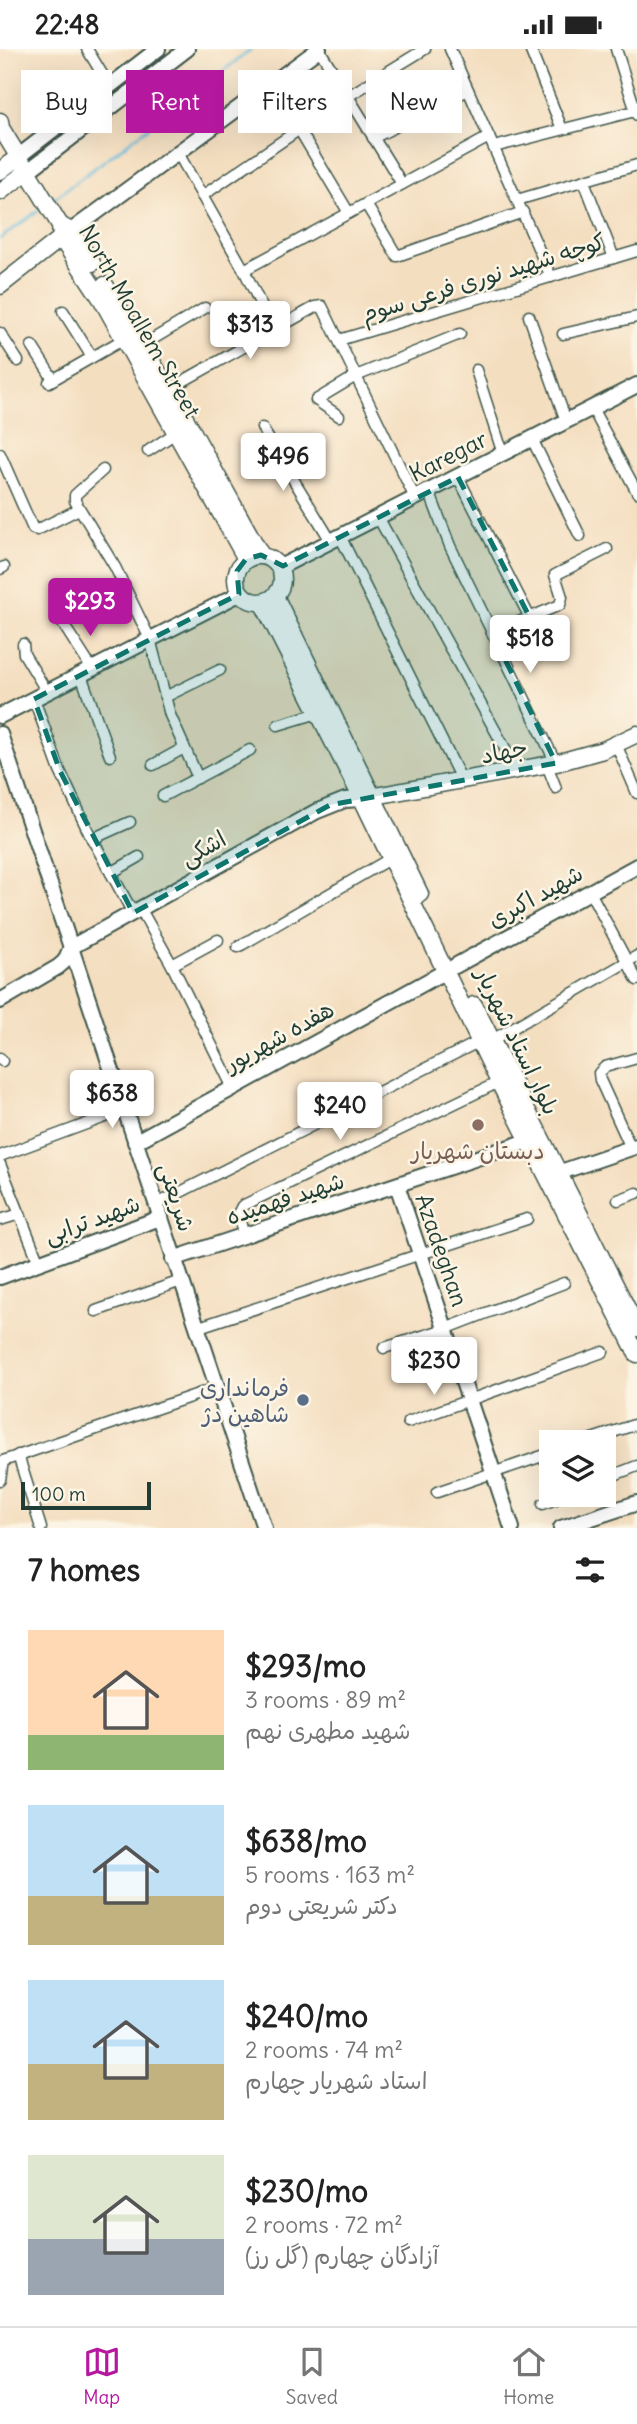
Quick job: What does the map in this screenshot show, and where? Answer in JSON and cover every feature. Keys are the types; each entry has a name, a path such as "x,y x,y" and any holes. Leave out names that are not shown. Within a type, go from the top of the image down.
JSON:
{"main road":[{"path":"0,121 0,128 62,227 37,258 0,286"},
{"path":"0,171 19,156"},
{"path":"0,192 32,177"},
{"name":"North Moallem Street","path":"62,227 80,263 123,328 143,345 169,389 254,557"},
{"name":"North Moallem Street","path":"62,227 123,328 177,432 254,557"},
{"path":"37,258 58,255 80,263"},
{"path":"254,557 275,561 280,567 283,582 269,599 247,598 237,587 237,571 254,557"},
{"path":"269,599 318,713 368,798 391,859 451,969"},
{"path":"269,599 451,969"},
{"name":"جهاد","path":"368,798 552,764 603,750 637,734"},
{"name":"بلوار استاد شهریار","path":"451,969 553,1174 637,1328"},
{"name":"بلوار استاد شهریار","path":"486,1041 499,1081 535,1139"},
{"name":"بلوار استاد شهریار","path":"553,1174 637,1354"}],"street":[{"path":"87,49 100,70"},
{"path":"112,85 158,49"},
{"path":"32,177 187,49"},
{"path":"290,70 319,49 332,70"},
{"path":"352,94 425,49"},
{"path":"450,49 551,277"},
{"path":"530,49 562,129"},
{"path":"494,147 636,113 616,49"},
{"path":"373,138 468,90"},
{"path":"352,103 402,184"},
{"path":"62,227 178,153 238,108"},
{"path":"19,156 49,133"},
{"path":"202,196 294,133"},
{"path":"302,133 349,213"},
{"path":"244,270 489,137"},
{"path":"178,153 244,270 273,330"},
{"path":"517,200 637,165"},
{"path":"584,181 614,258"},
{"path":"366,204 397,256 523,212"},
{"name":"کوچه شهید نوری فرعی سوم","path":"339,340 637,251"},
{"path":"169,389 315,307 322,306 415,498"},
{"path":"143,345 205,308"},
{"path":"63,311 92,357"},
{"path":"529,316 566,421"},
{"path":"563,334 637,317"},
{"path":"32,346 51,381 92,357 123,328"},
{"path":"0,333 18,361"},
{"path":"339,417 316,400 356,376 460,334"},
{"path":"476,370 503,454"},
{"name":"Karegar","path":"280,567 637,385"},
{"path":"592,408 637,492"},
{"path":"262,428 336,539 401,659 462,782"},
{"path":"148,451 177,432"},
{"path":"531,439 580,535"},
{"path":"0,454 33,529 37,530 79,509"},
{"path":"103,470 75,495 75,501 115,567 150,639 170,715 198,778"},
{"path":"458,477 530,618"},
{"path":"429,491 450,546 552,764 556,788"},
{"path":"377,517 518,772"},
{"path":"492,633 560,605 562,601 556,573 607,549"},
{"path":"0,716 241,593"},
{"path":"62,624 87,672 110,756"},
{"path":"23,644 24,654 47,692"},
{"path":"165,698 219,670"},
{"path":"34,699 60,772 92,839 111,873 172,965 233,1088"},
{"path":"278,725 318,713"},
{"name":"شریعتی","path":"0,734 260,1524"},
{"path":"616,744 637,793"},
{"path":"153,765 184,748"},
{"path":"163,796 250,750"},
{"name":"اشکی","path":"71,947 322,809 345,800 368,798"},
{"path":"92,839 130,822"},
{"path":"111,873 139,857"},
{"path":"238,947 391,859"},
{"name":"شهید اکبری","path":"451,969 637,866"},
{"path":"590,892 637,980"},
{"path":"172,965 218,940"},
{"path":"0,1001 58,967 65,961 71,947"},
{"path":"158,1212 486,1041 637,956"},
{"name":"هفده شهریور","path":"135,1142 451,969"},
{"path":"553,1174 634,1147 599,1073 605,1067 637,1058"},
{"path":"244,1236 238,1214 238,1209 242,1206 499,1081"},
{"path":"0,1156 124,1110"},
{"name":"شهید فهمیده","path":"173,1259 535,1139"},
{"path":"0,1164 39,1263"},
{"name":"Azadeghan","path":"397,1185 512,1528"},
{"path":"618,1200 637,1193"},
{"name":"شهید ترابی","path":"0,1277 158,1212"},
{"path":"0,1220 20,1214"},
{"path":"196,1328 419,1252 527,1219"},
{"path":"96,1311 181,1281"},
{"path":"384,1348 445,1329 565,1283"},
{"path":"408,1422 603,1352"},
{"path":"0,1480 1,1463 18,1455 216,1388"},
{"path":"616,1431 637,1424"},
{"path":"18,1455 41,1528"},
{"path":"437,1492 539,1457"},
{"path":"616,1474 637,1466"},
{"path":"561,1528 637,1503"}],"highlighted area":[{"path":"458,477 530,618 492,633 556,763 330,805 133,913 60,771 34,699 239,594 237,571 246,559 261,555 283,566"}],"waterway":[{"path":"51,201 252,49"},
{"path":"0,239 43,207"}],"place":[{"name":"دبستان شهریار","path":"478,1125"},
{"name":"فرمانداری شاهین دژ","path":"303,1400"}]}
